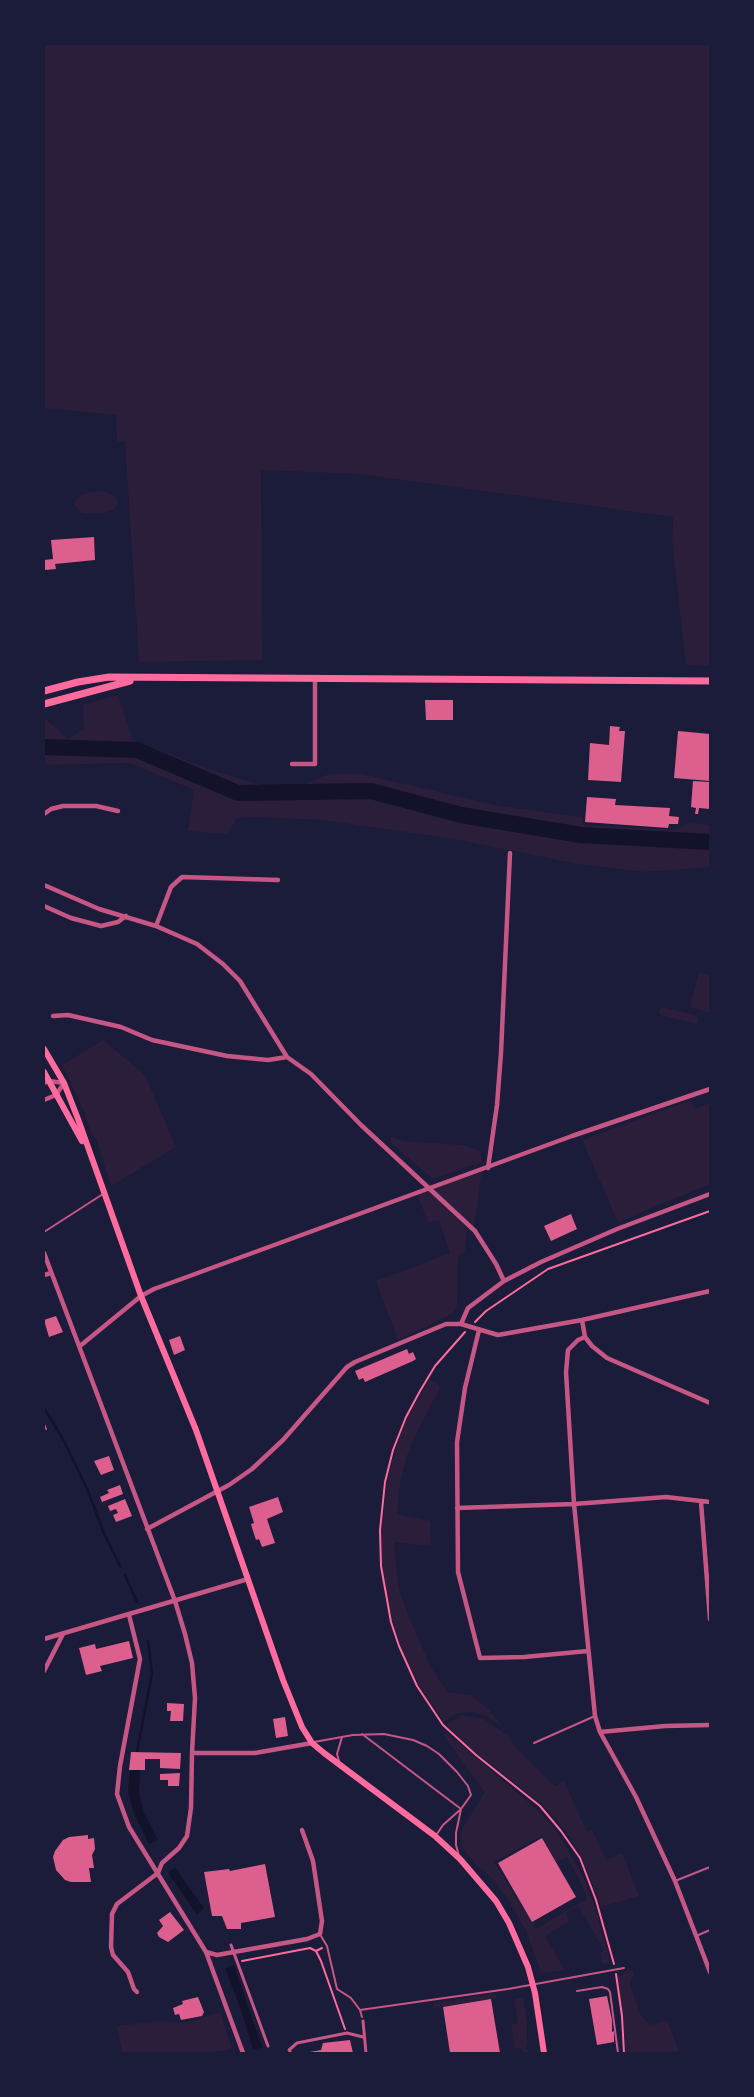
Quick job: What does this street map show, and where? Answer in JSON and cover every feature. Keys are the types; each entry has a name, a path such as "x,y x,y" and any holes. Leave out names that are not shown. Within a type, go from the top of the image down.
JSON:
{"main road":[{"path":"44,691 78,682 109,677 710,681"},
{"path":"44,704 140,678"},
{"path":"44,1049 64,1083 141,1296 192,1420 218,1490 287,1692 312,1743 435,1836 460,1859 496,1901 522,1949 533,1984 544,2053"},
{"path":"44,1072 46,1082 56,1094 88,1149"}],"street":[{"path":"292,764 315,764 315,678"},
{"path":"44,814 51,809 63,806 96,806 118,811"},
{"path":"488,1168 497,1105 501,1053 510,853"},
{"path":"156,926 171,887 182,877 278,880"},
{"path":"44,885 71,898 156,926 197,944 223,964 240,981 287,1057 311,1074 361,1125 475,1231 496,1264 504,1281"},
{"path":"44,906 71,918 101,926 118,922 126,916"},
{"path":"53,1016 68,1015 121,1027 152,1040 227,1056 268,1060 287,1057"},
{"path":"46,1082 64,1083"},
{"path":"44,1100 56,1094 64,1083"},
{"path":"80,1346 141,1296 154,1289 572,1136 710,1089"},
{"path":"461,1324 468,1308 504,1281 541,1262 617,1229 710,1194"},
{"path":"44,1253 175,1601 187,1640 192,1672 195,1698 191,1808 187,1836 179,1848 162,1863 158,1873 117,1904 112,1914 111,1947 113,1955 128,1972 134,1989 137,1992"},
{"path":"44,1275 51,1272"},
{"path":"147,1529 229,1485 268,1455 347,1367 354,1362 446,1324 461,1324 498,1335 582,1320 710,1291"},
{"path":"582,1320 585,1337 606,1358 710,1403"},
{"path":"479,1330 465,1388 457,1442 457,1508 458,1572 480,1658 524,1658 588,1651"},
{"path":"585,1337 578,1340 568,1350 566,1372 574,1504 595,1716 600,1732 636,1797 675,1881 710,1972"},
{"path":"457,1508 574,1504 666,1497 710,1502"},
{"path":"701,1502 710,1619"},
{"path":"44,1639 248,1579"},
{"path":"129,1615 140,1659 120,1766 117,1794 129,1827 206,1952 243,2053"},
{"path":"44,1672 63,1634"},
{"path":"600,1732 665,1726 710,1725"},
{"path":"192,1753 255,1753 312,1743"},
{"path":"206,1952 216,1955 307,1939 320,1934 322,1920 313,1861 302,1830"},
{"path":"231,1945 268,2046"},
{"path":"362,2019 366,2053"},
{"path":"291,2053 289,2050 297,2043 347,2033 363,2037"}],"lane":[{"path":"44,1232 104,1194"},
{"path":"44,1424 46,1429"},
{"path":"534,1743 595,1716"},
{"path":"312,1743 342,1736 362,1734 403,1737 422,1744 439,1754 458,1772 470,1790 469,1799 443,1825 435,1836"},
{"path":"362,1734 461,1809"},
{"path":"340,1766 337,1754 342,1736"},
{"path":"460,1859 456,1845 456,1833 461,1809"},
{"path":"675,1881 710,1867"},
{"path":"696,1936 710,1930"},
{"path":"320,1934 326,1946 337,1989 351,1998 360,2010 362,2019"},
{"path":"360,2010 533,1984 624,1968"},
{"path":"577,1991 602,1988 608,1989 610,1992 618,2053"}],"path":[{"path":"614,1964 596,1900 580,1858 561,1830 540,1806 476,1755 443,1725 417,1686 399,1646 384,1595 380,1530 385,1482 406,1417 420,1391 435,1366 470,1326 486,1311 548,1270 710,1211"},
{"path":"316,1951 326,1946"},
{"path":"236,1962 310,1948 316,1951 347,2033"},
{"path":"616,1976 622,2016 624,2053"}],"shaded area":[{"path":"44,44 710,44 710,666 686,665 672,540 673,517 360,474 261,470 262,660 139,662 125,441 117,441 116,415 44,408"},
{"path":"104,491 117,499 118,504 114,509 105,513 83,513 75,506 75,501 81,495"},
{"path":"118,695 133,740 208,769 264,786 303,785 329,774 361,774 500,806 582,817 583,825 676,830 688,823 710,825 710,867 645,872 573,863 454,839 323,820 237,818 227,834 188,831 194,790 130,763 44,765 44,717 68,739 84,729 83,705"},
{"path":"699,972 710,975 710,1013 690,1007"},
{"path":"663,1007 697,1016 698,1022 695,1024 661,1015 659,1012"},
{"path":"103,1040 145,1075 176,1147 111,1186 96,1139 92,1135 83,1109 62,1065"},
{"path":"691,1100 694,1109 710,1103 710,1184 618,1222 582,1140"},
{"path":"392,1137 404,1141 463,1145 482,1151 481,1162 433,1179 391,1143"},
{"path":"484,1171 481,1177 474,1228 432,1188"},
{"path":"429,1190 467,1229 465,1251 458,1257 457,1307 452,1314 398,1340 376,1281 450,1253 439,1220 428,1223 418,1196"},
{"path":"430,1379 441,1386 415,1436 406,1458 399,1489 397,1514 430,1521 431,1546 394,1542 398,1586 408,1615 430,1665 447,1692 471,1695 489,1710 502,1726 484,1715 470,1712 455,1714 444,1722 419,1686 401,1647 386,1596 382,1564 381,1530 387,1483 395,1451 407,1417"},
{"path":"461,1715 484,1719 508,1736 518,1750 555,1786 564,1781 587,1832 592,1830 606,1860 622,1853 639,1896 601,1907 582,1857 565,1830 545,1807 470,1748 446,1725"},
{"path":"446,1732 541,1813 558,1833 585,1880 597,1914 610,1962 602,1964 600,1953 604,1950 578,1906 566,1913 570,1921 545,1936 565,1970 541,1972 526,1931 510,1902 490,1876 474,1863 462,1847 461,1835 463,1827 485,1792 443,1735","holes":["542,1836 556,1862 567,1857 587,1899 536,1929 494,1862"]},
{"path":"130,1770 140,1770 139,1792 144,1813 158,1840 149,1844 135,1816 128,1792"},
{"path":"175,1868 204,1908 197,1914 168,1873"},
{"path":"234,1965 262,2047 253,2050 242,2013 225,1968"},
{"path":"632,1970 634,1974 630,1984 641,2016 650,2025 667,2020 679,2051 626,2053 617,1977 622,1976 625,1971"},
{"path":"496,1993 497,1998 434,2008 434,2003"},
{"path":"523,1997 527,2023 526,2049 528,2053 522,2053 521,2048 515,2049 511,2025 518,2023 514,1999"},
{"path":"220,2012 232,2049 209,2053 122,2053 117,2026 159,2021 184,2023"}],"building":[{"path":"94,537 95,560 55,564 56,569 45,570 44,560 53,559 51,540"},
{"path":"425,700 453,700 453,720 426,720"},
{"path":"610,726 620,727 619,731 625,731 621,782 588,780 590,743 609,745"},
{"path":"678,731 710,734 710,781 674,778"},
{"path":"693,781 710,782 710,809 699,808 698,814 695,814 696,808 691,807"},
{"path":"587,797 616,799 615,805 670,808 669,816 679,817 678,824 669,824 668,828 585,822"},
{"path":"571,1214 577,1229 551,1241 544,1226"},
{"path":"56,1316 63,1332 49,1337 44,1320"},
{"path":"180,1336 185,1350 174,1355 169,1340"},
{"path":"407,1349 409,1354 413,1352 416,1359 365,1382 363,1378 359,1380 355,1371"},
{"path":"109,1456 114,1470 101,1475 94,1461"},
{"path":"120,1485 123,1494 102,1502 100,1497 109,1493 107,1490"},
{"path":"278,1497 283,1512 267,1519 275,1543 262,1547 259,1539 256,1540 253,1531 251,1524 254,1523 249,1507"},
{"path":"125,1499 132,1516 116,1522 113,1515 118,1513 116,1509 110,1511 108,1506"},
{"path":"129,1641 133,1658 100,1666 102,1671 86,1675 79,1648 95,1644 96,1649"},
{"path":"167,1703 184,1704 183,1721 170,1721 171,1711 167,1711"},
{"path":"285,1717 288,1736 276,1738 273,1719"},
{"path":"131,1752 181,1753 180,1769 160,1768 160,1759 145,1759 145,1770 129,1770"},
{"path":"180,1773 179,1786 168,1786 168,1780 160,1780 160,1774"},
{"path":"88,1835 88,1839 94,1838 95,1849 92,1855 94,1868 89,1868 91,1882 71,1882 65,1880 56,1870 53,1857 55,1851 63,1840 69,1837"},
{"path":"542,1838 576,1897 532,1922 498,1863"},
{"path":"265,1864 275,1917 241,1923 241,1929 227,1929 222,1916 212,1916 204,1872 229,1869 230,1871"},
{"path":"170,1912 184,1930 168,1942 159,1937 157,1933 163,1926 159,1920"},
{"path":"607,1996 612,2020 612,2032 614,2031 614,2042 597,2045 589,1999"},
{"path":"198,1997 204,2012 202,2016 181,2020 179,2014 175,2015 173,2008 183,2004 182,2001"},
{"path":"491,1999 500,2053 450,2053 443,2007"},
{"path":"350,2040 353,2053 304,2053 321,2050 323,2043"}],"waterway":[{"path":"44,747 137,750 238,793 371,791 461,815 581,835 710,842"},
{"path":"44,1408 64,1441 120,1566"},
{"path":"125,1575 137,1602"},
{"path":"137,1752 152,1673 148,1641"}]}
